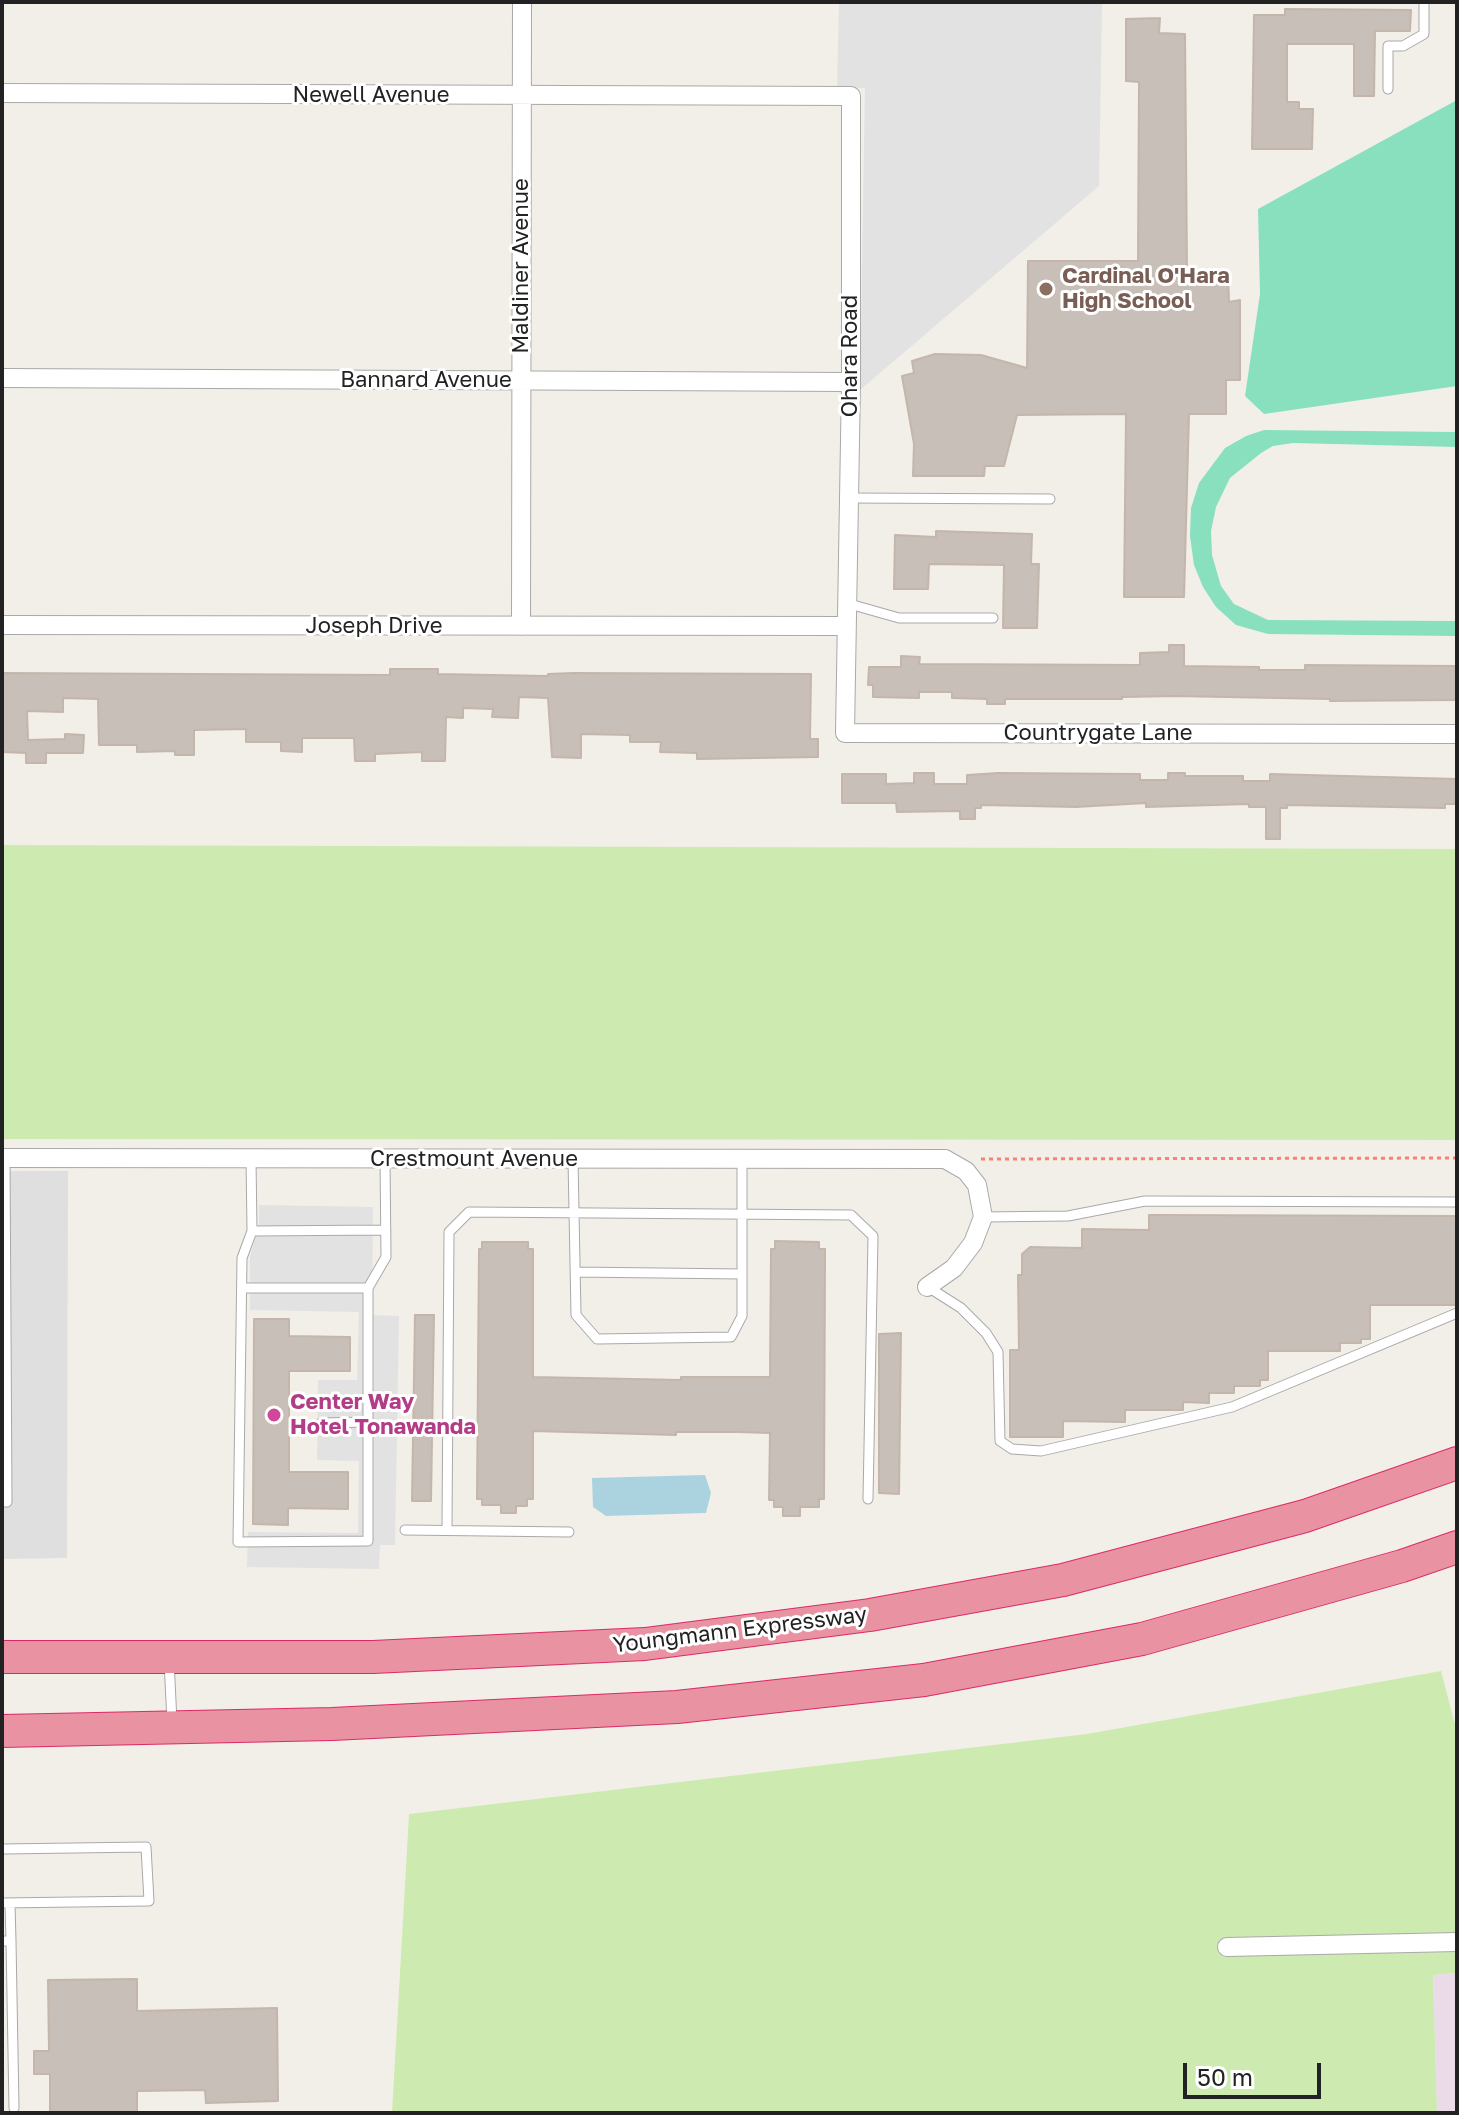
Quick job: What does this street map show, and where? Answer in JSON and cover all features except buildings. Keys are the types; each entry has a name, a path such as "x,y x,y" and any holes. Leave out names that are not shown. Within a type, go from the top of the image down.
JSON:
{"highway":[{"name":"Youngmann Expressway","path":"2,1657 373,1657 645,1644 870,1615 1063,1580 1305,1516 1457,1463"},
{"path":"2,1731 347,1723 677,1707 924,1680 1142,1639 1402,1566 1457,1547"}],"street":[{"name":"Maldiner Avenue","path":"521,626 522,2"},
{"name":"Newell Avenue","path":"2,93 741,95"},
{"name":"Ohara Road","path":"741,95 851,96 851,382 846,626"},
{"name":"Bannard Avenue","path":"2,378 851,382"},
{"name":"Joseph Drive","path":"2,625 846,626"},
{"name":"Countrygate Lane","path":"846,626 845,733 1457,734"},
{"name":"Crestmount Avenue","path":"4,1158 945,1159"},
{"path":"927,1287 954,1268 973,1243 983,1217 977,1185 966,1171 945,1159"},
{"path":"1227,1947 1457,1942"}],"lane":[{"path":"1388,89 1388,46 1403,46 1424,34 1424,2"},
{"path":"848,498 1050,499"},
{"path":"846,603 899,618 993,618"},
{"path":"2,1502 7,1502 4,1158"},
{"path":"251,1159 252,1231 242,1258 238,1542 368,1541 368,1288 386,1257 385,1159"},
{"path":"573,1159 576,1315 597,1339 731,1337 742,1316 742,1159"},
{"path":"983,1217 1068,1216 1145,1201 1457,1202"},
{"path":"447,1529 449,1232 469,1212 851,1215 873,1236 868,1499"},
{"path":"252,1231 386,1230"},
{"path":"576,1272 742,1274"},
{"path":"927,1287 961,1308 986,1333 998,1352 1000,1441 1012,1449 1041,1451 1232,1407 1457,1313"},
{"path":"242,1288 368,1288"},
{"path":"321,1423 368,1422"},
{"path":"405,1530 569,1532"},
{"path":"169,1657 173,1727"},
{"path":"2,1849 146,1847 149,1901 6,1903 14,2108"}],"path":[{"path":"945,1159 1457,1158"}],"shaded area":[{"path":"839,2 1102,2 1099,186 860,390 865,88 837,88"},
{"path":"2,1171 68,1171 67,1558 2,1559"},
{"path":"259,1205 373,1207 372,1315 399,1316 395,1545 380,1545 379,1569 247,1567 248,1532 358,1533 359,1461 317,1460 318,1380 357,1380 359,1312 250,1310 250,1256 259,1227"},
{"path":"1457,1973 1457,2113 1437,2113 1433,1975"}],"green space":[{"path":"1457,100 1457,386 1264,414 1245,396 1260,294 1258,209"},
{"path":"1264,430 1457,432 1457,447 1293,443 1273,446 1261,453 1230,478 1216,507 1211,531 1212,555 1221,586 1234,604 1268,620 1457,621 1457,636 1268,634 1236,625 1216,607 1194,565 1190,536 1191,508 1199,483 1225,448"},
{"path":"2,845 1457,849 1457,1140 2,1139"},
{"path":"1441,1671 1457,1732 1457,1973 1433,1975 1437,2113 392,2113 409,1814 1087,1734"}],"water":[{"path":"705,1475 711,1493 706,1513 606,1516 593,1507 592,1478"}],"place":[{"name":"Cardinal O'Hara High School","path":"1046,289"},
{"name":"Center Way Hotel Tonawanda","path":"274,1415"}]}
